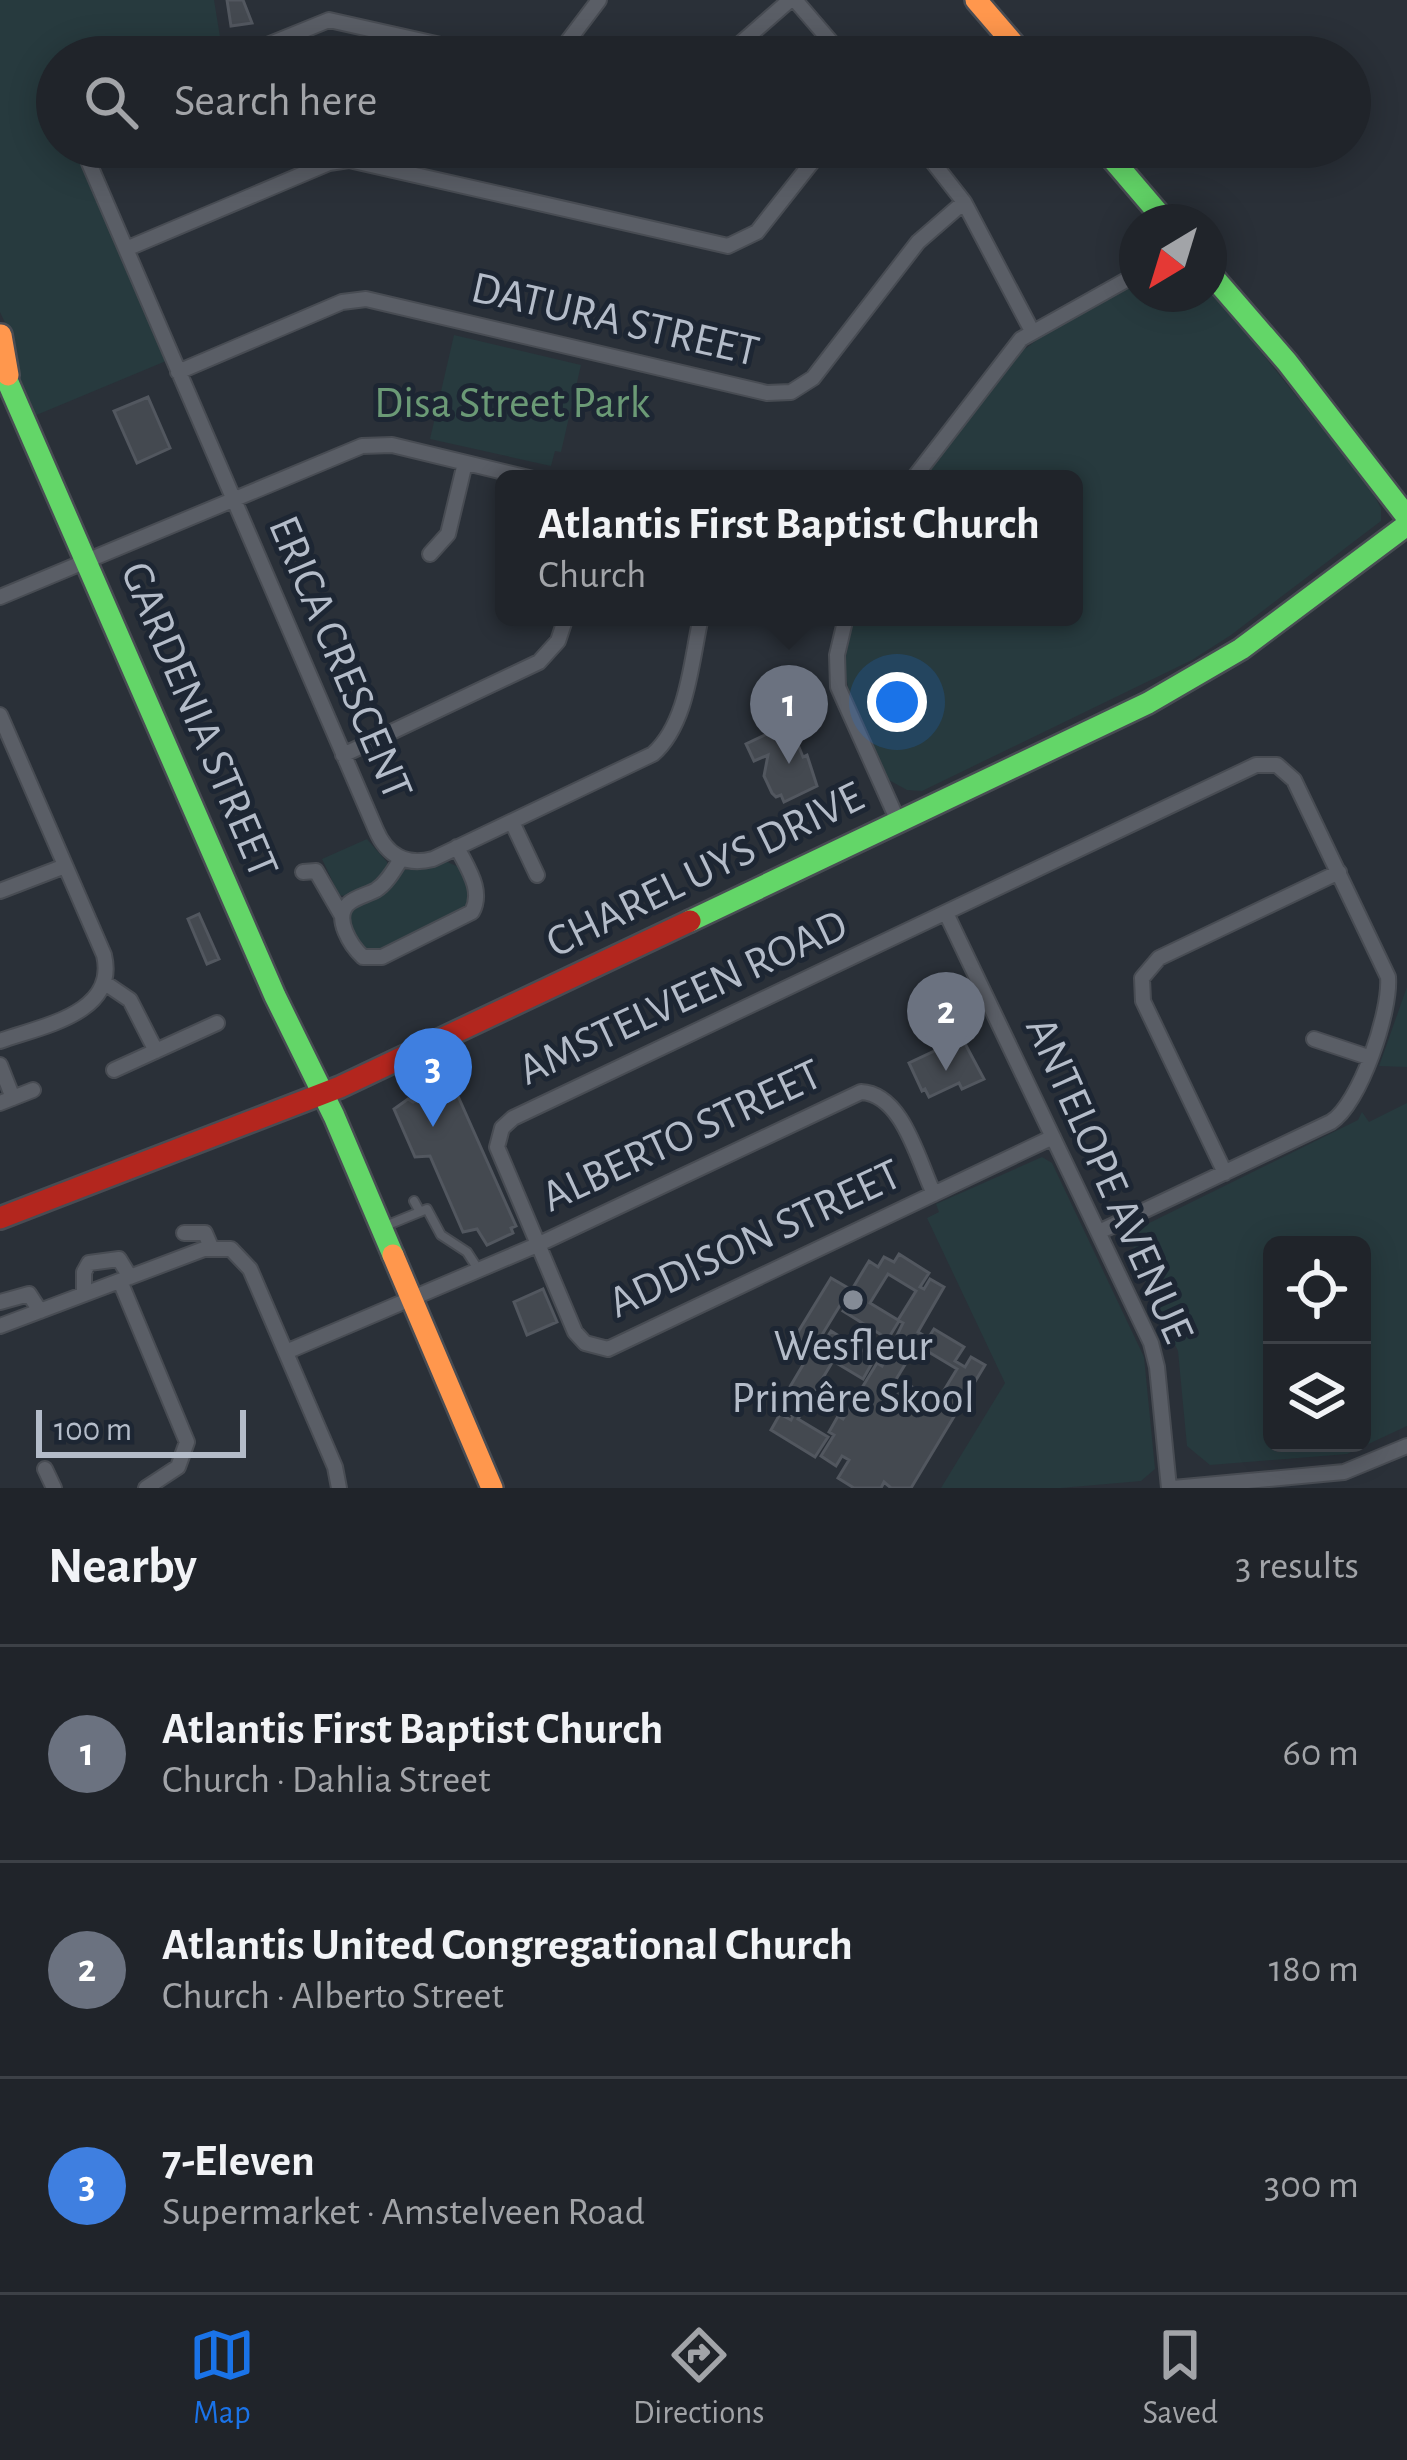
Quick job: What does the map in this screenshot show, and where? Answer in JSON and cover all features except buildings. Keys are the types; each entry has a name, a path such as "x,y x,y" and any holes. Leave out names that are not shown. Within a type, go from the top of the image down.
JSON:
{"street":[{"path":"572,36 599,0"},
{"path":"750,36 792,0 825,36"},
{"path":"976,0 1007,36"},
{"path":"290,36 329,20 400,36"},
{"name":"ERICA CRESCENT","path":"91,168 382,844 401,859 425,861 458,847 644,759 660,747 677,719 699,626"},
{"path":"126,249 317,168"},
{"path":"384,168 728,246 757,232 807,168"},
{"path":"938,168 964,202 1032,331"},
{"path":"1120,168 1151,204"},
{"name":"DATURA STREET","path":"178,371 342,302 366,299 783,394 813,378 918,242 964,202"},
{"path":"920,470 1003,359 1032,331 1119,284"},
{"path":"1227,293 1287,362 1407,521"},
{"name":"GARDENIA STREET","path":"0,326 4,370 492,1488"},
{"path":"0,597 362,446 392,446 495,470"},
{"path":"430,554 448,534 465,463"},
{"name":"CHAREL UYS DRIVE","path":"0,1218 321,1094 1148,703 1263,634 1407,521"},
{"path":"343,755 531,666 552,649 562,626"},
{"path":"843,626 837,655 838,687 898,821"},
{"path":"0,715 5,742 104,955 105,983 83,1010 0,1041"},
{"path":"946,913 1263,763 1276,765 1291,776 1339,872 1388,977 1387,1003 1352,1102 1339,1117 1099,1232"},
{"path":"512,822 537,875"},
{"path":"303,872 320,873 354,949 373,959 476,908 478,895 458,847"},
{"path":"342,916 349,903 381,886 401,859"},
{"path":"0,891 65,866"},
{"path":"1225,1173 1143,1001 1142,977 1159,958 1339,872"},
{"name":"ANTELOPE AVENUE","path":"946,913 1154,1352 1171,1488"},
{"name":"AMSTELVEEN ROAD","path":"537,1245 499,1154 499,1134 507,1122 946,913"},
{"path":"105,983 130,1000 156,1051"},
{"path":"114,1070 217,1023"},
{"path":"1314,1039 1368,1057"},
{"path":"0,1065 6,1100 33,1090"},
{"name":"ALBERTO STREET","path":"286,1352 537,1245 861,1092 880,1096 894,1110 934,1194"},
{"name":"ADDISON STREET","path":"537,1245 574,1332 585,1343 608,1349 1053,1137"},
{"path":"184,1233 205,1233 211,1247"},
{"path":"0,1326 211,1247 231,1249 247,1262 335,1467 338,1488"},
{"path":"84,1294 89,1263 119,1259 187,1442 178,1467 146,1488"},
{"path":"0,1302 29,1294 40,1311"},
{"path":"1171,1488 1344,1472 1407,1446"},
{"path":"45,1469 54,1488"}],"lane":[{"path":"414,1201 441,1235 467,1252 478,1271"},
{"path":"381,1228 423,1210"}],"green space":[{"path":"0,0 214,0 220,36 36,36 36,168 84,168 166,361 34,416 0,312"},
{"path":"1119,293 1119,312 1227,309 1370,488 1381,508 1381,521 1192,660 922,791 907,790 887,779 851,702 844,666 852,626 1083,626 1083,470 929,470 1022,351 1056,326"},
{"name":"Disa Street Park","path":"454,335 581,365 561,452 555,451 551,466 430,439"},
{"path":"367,839 387,862 387,869 360,893 339,895 322,859"},
{"path":"445,861 461,868 473,893 469,908 378,952 363,949 351,930 352,907 380,893 403,870"},
{"path":"1407,987 1407,1067 1379,1066"},
{"path":"1407,1103 1407,1426 1371,1443 1371,1236 1263,1236 1263,1452 1351,1452 1210,1465 1187,1446 1178,1351 1134,1258 1133,1231 1358,1120 1362,1112 1369,1122"},
{"path":"1042,1157 1052,1163 1144,1357 1155,1469 1141,1481 1061,1488 941,1488 1005,1383 927,1218 939,1212 936,1204"}],"traffic: fast":[{"path":"1120,168 1151,204"},
{"path":"1227,293 1407,517"},
{"path":"0,364 393,1255"},
{"path":"690,921 1148,703 1241,649 1407,525"}],"traffic: slow":[{"path":"976,0 1007,36"},
{"path":"1,335 8,375"},
{"path":"393,1255 492,1488"}],"traffic: jam":[{"path":"0,1218 340,1087 690,921"}],"place":[{"name":"Atlantis First Baptist Church","path":"789,764"},
{"name":"Atlantis United Congregational Church","path":"946,1071"},
{"name":"7-Eleven","path":"433,1127"},
{"name":"Wesfleur Primêre Skool","path":"853,1300"}]}
